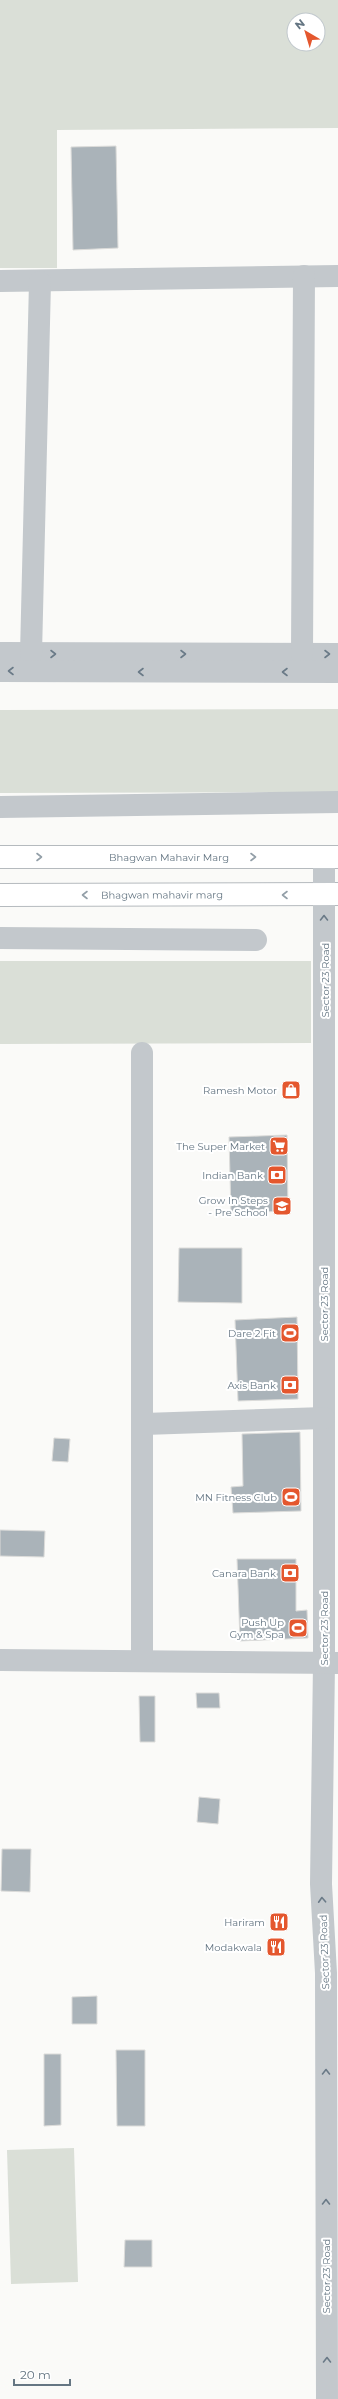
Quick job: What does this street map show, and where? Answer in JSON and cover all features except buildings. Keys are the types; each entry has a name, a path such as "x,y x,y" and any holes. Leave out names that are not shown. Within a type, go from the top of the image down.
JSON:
{"main road":[{"name":"Bhagwan Mahavir Marg","path":"0,857 331,857"},
{"name":"Bhagwan mahavir marg","path":"0,895 331,895"}],"street":[{"path":"302,654 304,276"},
{"path":"0,281 40,282 338,276"},
{"path":"31,654 40,282"},
{"path":"0,653 338,654"},
{"path":"0,671 338,672"},
{"path":"0,807 338,802"},
{"name":"Sector 23 Road","path":"327,2399 332,2236 326,1973 321,1884 331,1663 324,1418 331,1103 331,857"},
{"path":"0,938 256,940"},
{"path":"142,1053 144,1424 142,1660"},
{"path":"144,1424 324,1418"},
{"path":"0,1660 142,1660 331,1663"}],"shaded area":[{"path":"0,0 338,0 338,128 57,130 57,268 0,268"},
{"path":"338,709 338,792 0,793 0,710"},
{"path":"0,961 311,961 311,1043 0,1044"},
{"path":"74,2148 78,2282 11,2284 7,2150"}],"place":[{"name":"Ramesh Motor","path":"291,1090"},
{"name":"The Super Market","path":"279,1146"},
{"name":"Indian Bank","path":"277,1175"},
{"name":"Grow In Steps - Pre School","path":"282,1206"},
{"name":"Dare 2 Fit","path":"290,1333"},
{"name":"Axis Bank","path":"290,1385"},
{"name":"MN Fitness Club","path":"291,1497"},
{"name":"Canara Bank","path":"290,1573"},
{"name":"Push Up Gym & Spa","path":"298,1628"},
{"name":"Hariram","path":"279,1922"},
{"name":"Modakwala","path":"276,1947"}]}
